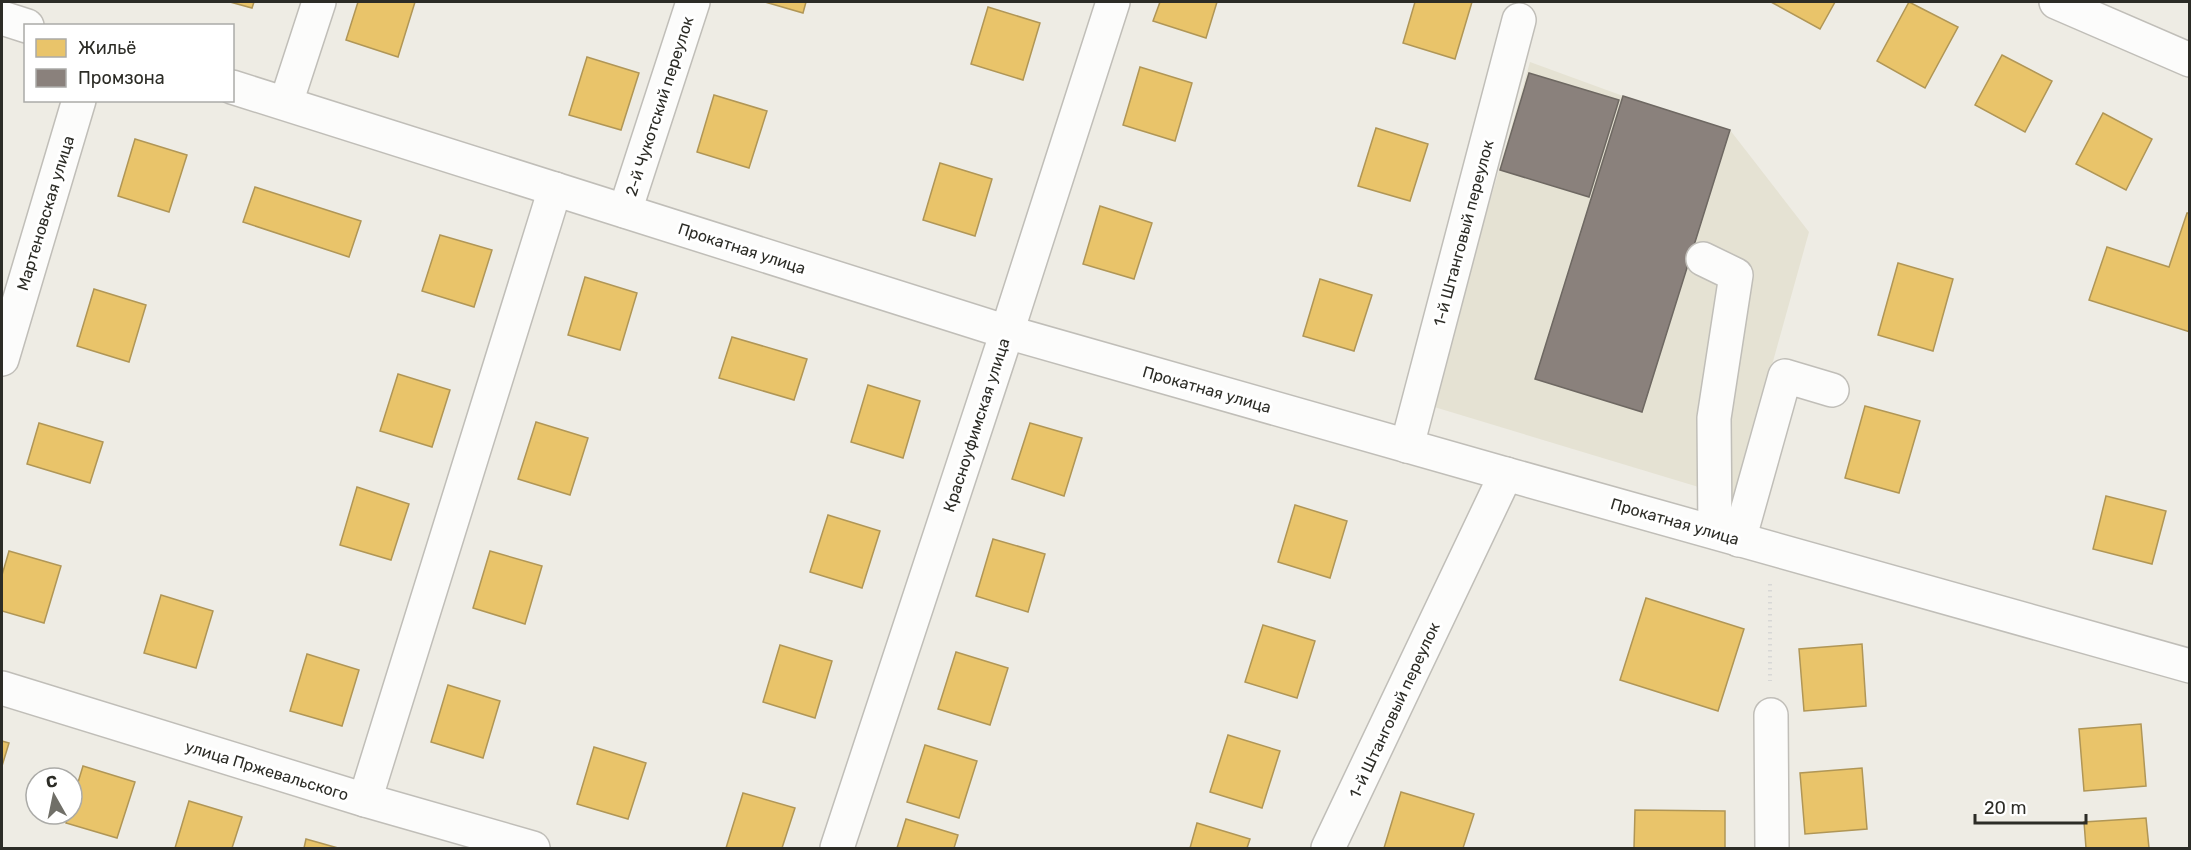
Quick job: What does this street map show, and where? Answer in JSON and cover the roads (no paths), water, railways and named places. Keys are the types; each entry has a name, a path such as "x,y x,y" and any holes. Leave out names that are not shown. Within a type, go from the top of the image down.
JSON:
{"street":[{"path":"286,103 319,2"},
{"name":"2-й Чукотский переулок","path":"626,212 693,2"},
{"name":"Красноуфимская улица","path":"837,849 1113,2"},
{"path":"2056,2 2190,60"},
{"path":"2,18 24,25"},
{"name":"1-й Штанговый переулок","path":"1407,446 1519,21"},
{"name":"Прокатная улица","path":"234,88 1007,332 2190,666"},
{"name":"Мартеновская улица","path":"2,359 78,102"},
{"path":"365,800 555,189"},
{"path":"1703,259 1736,275 1714,418 1741,540"},
{"path":"1741,540 1785,376 1832,390"},
{"name":"1-й Штанговый переулок","path":"1328,849 1506,474"},
{"name":"улица Пржевальского","path":"2,688 365,800 533,849"},
{"path":"1771,715 1772,849"}]}
